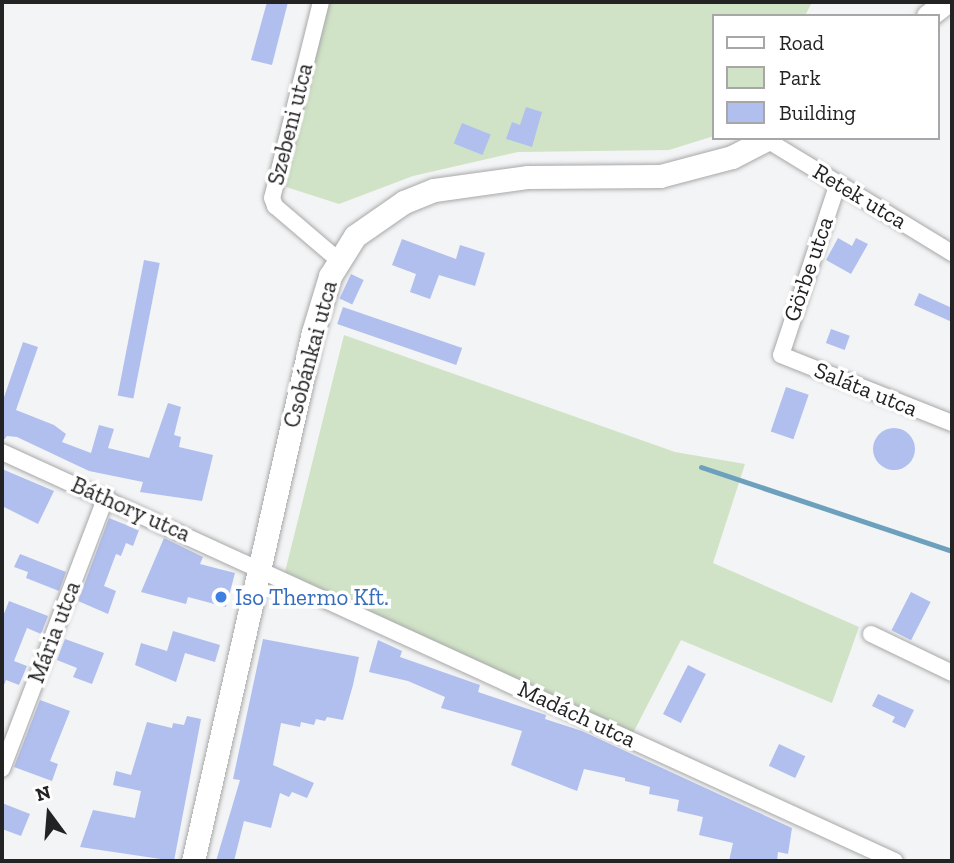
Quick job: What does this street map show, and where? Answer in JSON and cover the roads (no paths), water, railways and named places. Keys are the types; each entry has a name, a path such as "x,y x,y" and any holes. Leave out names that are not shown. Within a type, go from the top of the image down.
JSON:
{"main road":[{"path":"931,14 946,2"},
{"name":"Csobánkai utca","path":"193,861 313,332 337,259 355,236 378,218 435,190 528,177 660,176 732,157 766,140"}],"street":[{"name":"Szebeni utca","path":"321,2 272,198 275,206 337,259"},
{"name":"Retek utca","path":"770,140 952,253"},
{"name":"Görbe utca","path":"781,355 838,183"},
{"name":"Saláta utca","path":"781,355 952,423"},
{"name":"Báthory utca","path":"2,452 106,496 260,567"},
{"name":"Mária utca","path":"2,769 106,496"},
{"name":"Madách utca","path":"260,567 895,861"},
{"path":"871,634 952,673"}],"waterway":[{"path":"701,467 952,551"}],"place":[{"name":"Iso Thermo Kft.","path":"221,597"}]}
